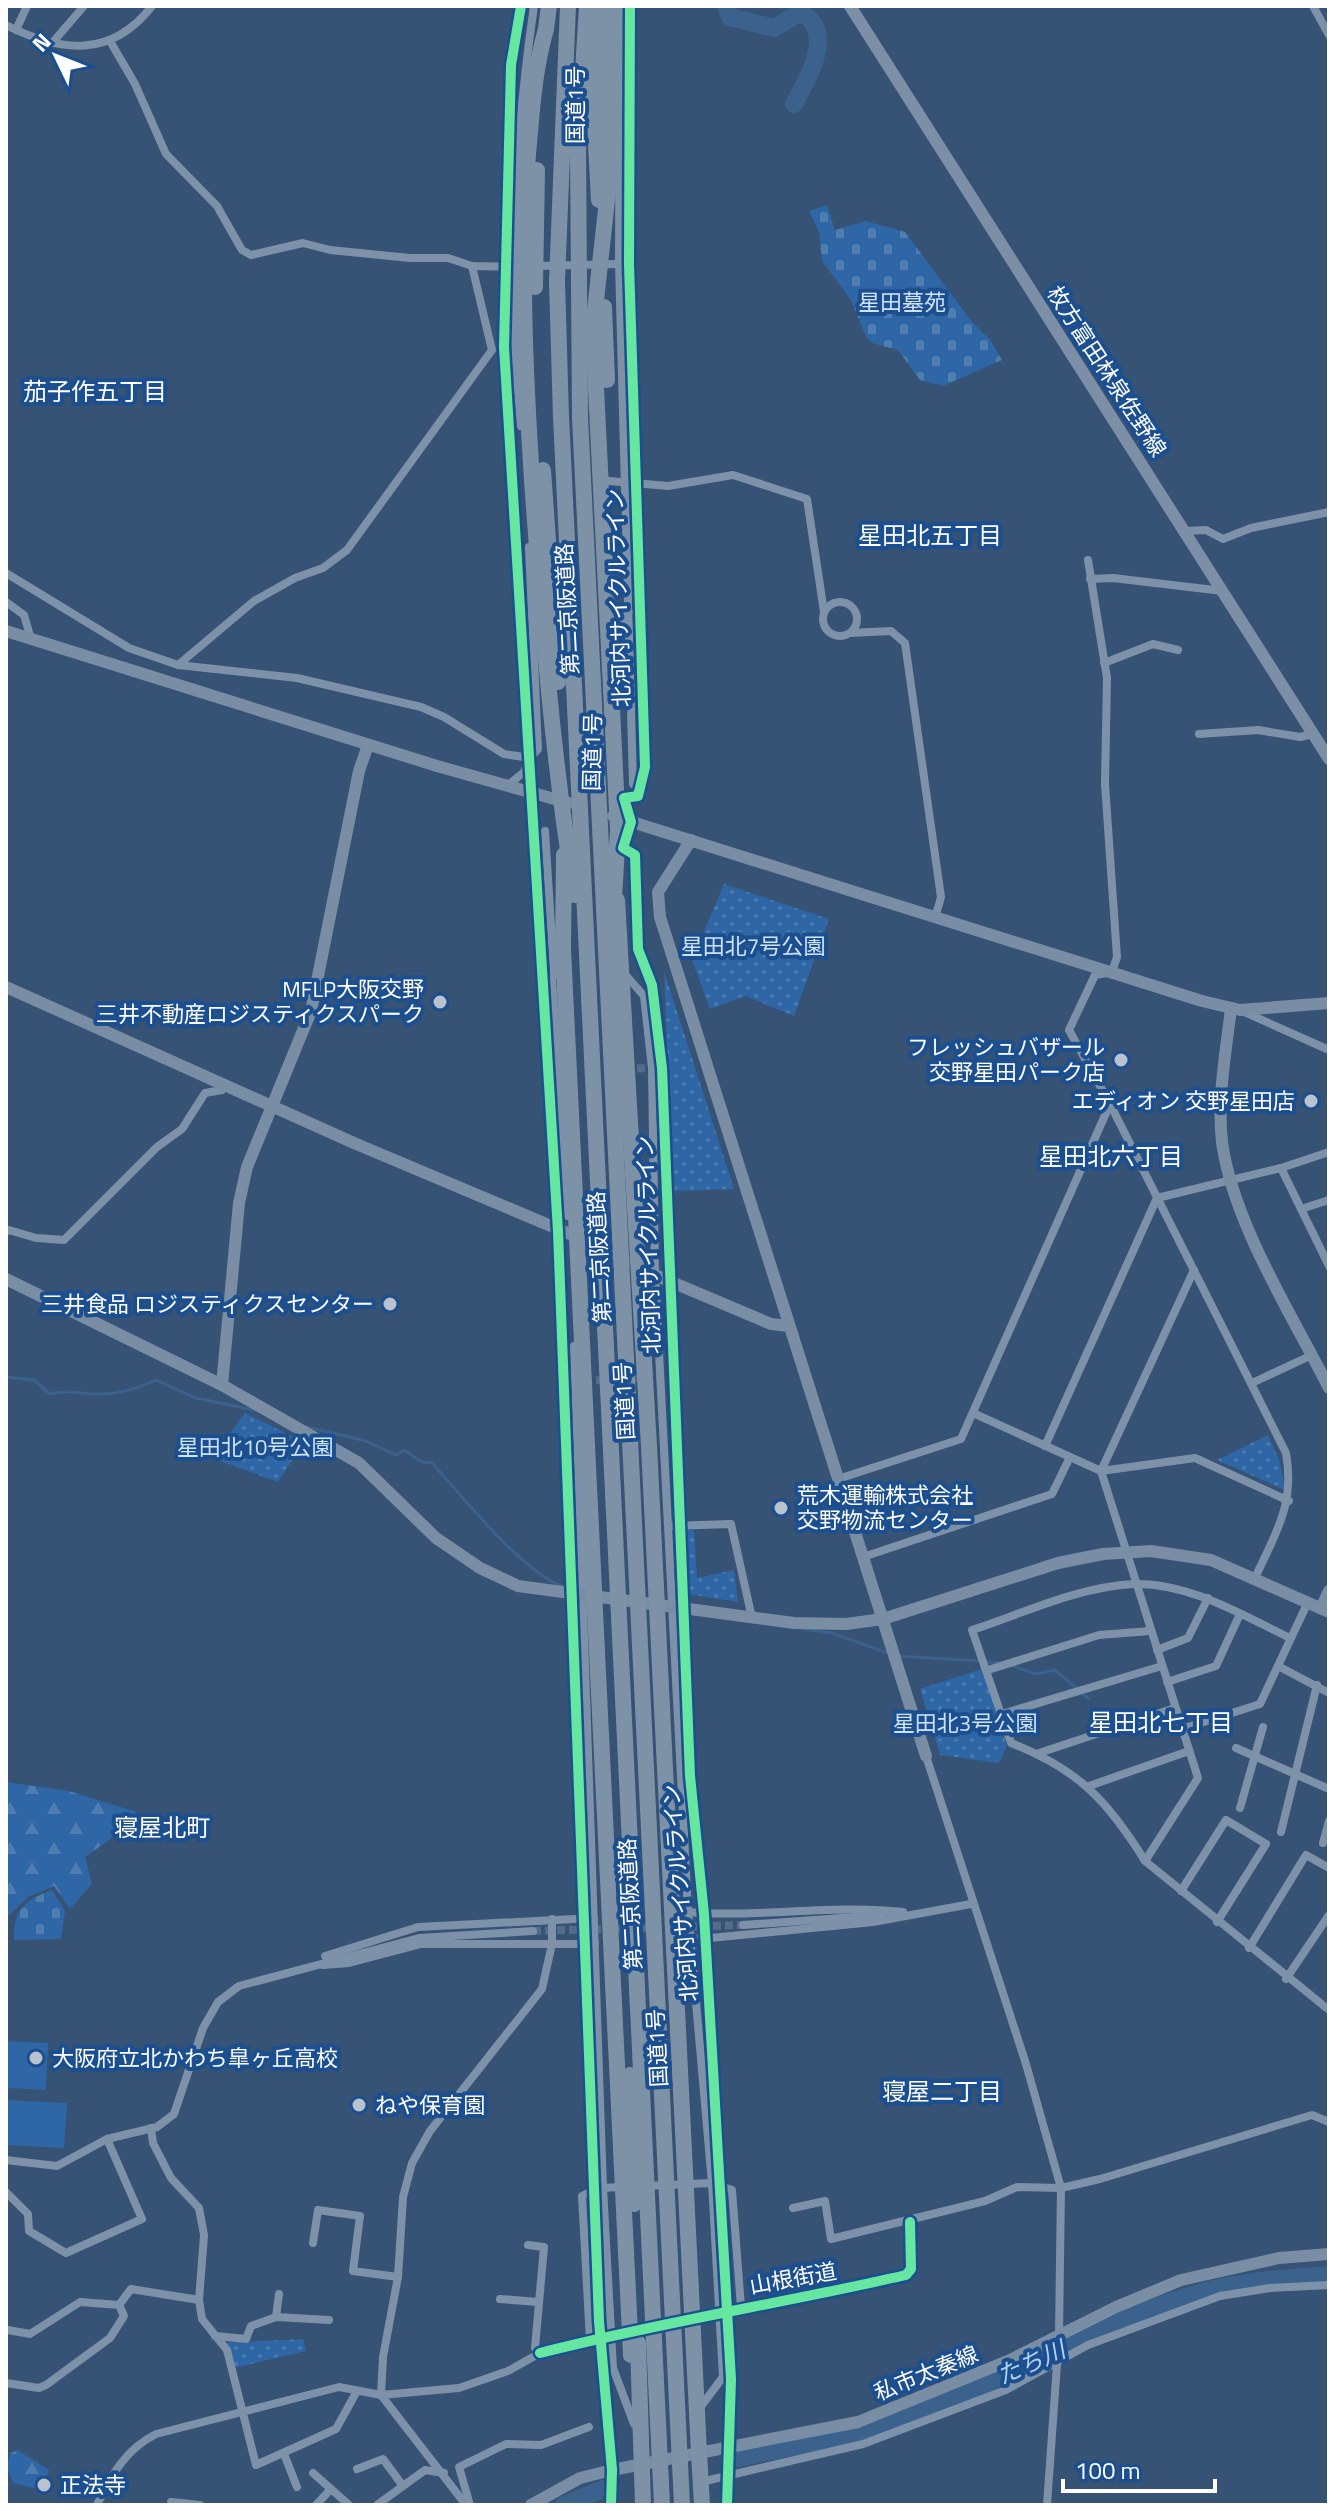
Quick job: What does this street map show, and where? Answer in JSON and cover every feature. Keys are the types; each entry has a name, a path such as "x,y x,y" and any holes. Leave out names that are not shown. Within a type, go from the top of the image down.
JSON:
{"highway":[{"name":"国道1号","path":"549,6 538,123 535,352 563,756 563,949 637,2505"},
{"name":"第二京阪道路","path":"568,6 557,281 662,2505"},
{"name":"第二京阪道路","path":"587,6 578,151 576,282 583,495 614,969 682,2505"},
{"name":"国道1号","path":"599,6 594,108 614,630 614,969 652,1518 703,2495"},
{"path":"611,6 609,182 593,328 618,830 614,969"},
{"path":"546,29 535,70 524,213 526,382 544,657 561,814 588,971"},
{"path":"653,1903 671,2022 689,2505"},
{"path":"633,1906 629,2052 643,2505"}],"main road":[{"name":"枚方富田林泉佐野線","path":"850,6 1329,759"}],"street":[{"path":"16,30 27,6"},
{"path":"53,42 84,6"},
{"path":"6,25 78,48 110,41 135,29 152,6"},
{"path":"507,787 524,772 538,749 526,473 515,369 520,102 534,6"},
{"path":"620,6 619,264 633,784"},
{"path":"1313,6 1329,35"},
{"path":"110,41 135,84 166,154 217,206 242,250 251,255 303,243 330,250 410,258 448,258 472,266 619,264"},
{"path":"178,665 254,601 295,578 323,568 347,550 377,505 431,438 492,350 472,266"},
{"path":"526,473 668,486 733,475 807,499 823,623 829,632 840,636 891,631 905,643 941,897 935,918"},
{"path":"1186,531 1206,530 1223,539 1251,528 1329,512"},
{"path":"1088,560 1107,689 1105,784 1117,948 1112,972"},
{"path":"6,573 129,648 178,665 297,678 421,707 444,717 504,754 530,758"},
{"path":"1090,579 1113,578 1223,591"},
{"path":"824,612 838,601 854,607 858,618 851,633"},
{"path":"6,602 24,615 31,639"},
{"path":"614,630 630,611"},
{"path":"6,631 368,745 564,801 1235,1009 1329,1050"},
{"path":"1104,663 1153,644 1178,650"},
{"path":"1199,734 1258,730 1300,737 1313,734"},
{"path":"222,1385 239,1203 247,1167 311,1011 359,771 368,745"},
{"path":"545,831 557,1074 570,1234 603,2188 613,2368 634,2424"},
{"path":"691,840 658,892 660,917 971,1904 1026,2064 1061,2188 1059,2336"},
{"path":"554,972 563,949"},
{"path":"614,969 644,996 649,1039 655,1275 688,1912 712,2183 723,2377 698,2411"},
{"path":"1112,972 1095,975 1069,1030 1110,1104 1286,1453 1291,1481 1289,1501 1255,1578"},
{"path":"6,987 271,1106 570,1234"},
{"path":"1235,1009 1329,1003"},
{"path":"1235,1009 1221,1114 1231,1181 1250,1231 1329,1388"},
{"path":"6,1232 64,1240 157,1147 182,1129 205,1093 222,1090 224,1085"},
{"path":"838,1479 961,1439 1110,1104"},
{"path":"1157,1198 1281,1168 1329,1152"},
{"path":"1281,1168 1325,1250 1329,1266"},
{"path":"1045,1446 1157,1198"},
{"path":"1301,1209 1329,1200"},
{"path":"1145,1861 1198,1778 1134,1584 1101,1471 1194,1270"},
{"path":"655,1275 771,1324 789,1326"},
{"path":"6,1279 222,1385 359,1463 436,1538 480,1568 518,1586 583,1597 824,1625 883,1619 1058,1563 1151,1551 1211,1560 1325,1610 1329,1591"},
{"path":"1252,1383 1312,1355"},
{"path":"973,1413 1101,1471 1195,1458 1289,1501"},
{"path":"863,1557 1052,1494 1070,1457"},
{"path":"652,1518 668,1503"},
{"path":"669,1526 731,1524 752,1618"},
{"path":"1290,1638 1208,1598 1134,1584 1082,1593 972,1630 1011,1743 1038,1753 1089,1786 1116,1815 1145,1861 1286,1979 1329,2010"},
{"path":"1157,1650 1188,1638 1208,1598"},
{"path":"1182,1729 1260,1704 1308,1602"},
{"path":"1167,1682 1216,1666 1240,1614"},
{"path":"988,1670 1099,1635 1150,1631"},
{"path":"1002,1714 1162,1666"},
{"path":"1278,1666 1329,1693"},
{"path":"1281,1832 1317,1685"},
{"path":"661,1700 668,1755 681,1781"},
{"path":"1038,1753 1175,1708"},
{"path":"1240,1808 1263,1727"},
{"path":"1236,1748 1329,1789"},
{"path":"1089,1786 1189,1751"},
{"path":"1181,1891 1226,1820 1266,1844 1217,1922"},
{"path":"1323,1843 1329,1821"},
{"path":"1249,1948 1306,1855 1329,1868"},
{"path":"690,1940 873,1922 971,1904"},
{"path":"688,1912 751,1916 873,1909 912,1913"},
{"path":"743,1925 912,1913"},
{"path":"1286,1979 1329,1915"},
{"path":"299,1968 342,1949 418,1927 594,1918"},
{"path":"468,2505 381,2395 383,2357 398,2277 403,2197 418,2149 542,1989 552,1944 552,1919"},
{"path":"6,2160 57,2166 107,2139 151,2128 174,2114 203,2028 218,2002 239,1986 419,1938 533,1931"},
{"path":"299,1968 349,1963 421,1944 595,1944"},
{"path":"793,2208 825,2201 831,2239 910,2222 985,2201 1017,2187 1061,2188 1222,2145 1312,2115 1329,2122"},
{"path":"151,2128 153,2143 171,2178 199,2208 204,2235 199,2300 202,2319 227,2350 256,2465 336,2429 357,2391"},
{"path":"6,2192 28,2214 29,2231 66,2253 142,2219 107,2139"},
{"path":"590,2340 582,2196 603,2188 712,2183 732,2190 741,2307"},
{"path":"313,2243 318,2210 360,2216 353,2271 398,2277"},
{"path":"97,2505 118,2466 143,2441 171,2429 339,2387 381,2395 459,2388 508,2371 540,2353 535,2348 544,2247 528,2245"},
{"name":"私市太秦線","path":"531,2505 580,2478 858,2422 1010,2360 1181,2280 1279,2258 1329,2254"},
{"path":"703,2495 863,2444 1006,2390 1088,2345 1220,2296 1270,2288 1329,2285"},
{"path":"119,2305 131,2289 199,2300"},
{"path":"276,2317 279,2294"},
{"path":"500,2299 538,2302"},
{"path":"6,2341 7,2330 30,2334 80,2302 119,2305"},
{"path":"6,2383 39,2388 46,2385 118,2330 124,2316 119,2305"},
{"path":"214,2336 246,2339 251,2326 276,2317 329,2320"},
{"path":"1047,2505 1057,2364"},
{"path":"468,2505 459,2467 506,2444 521,2442 541,2445 589,2427"},
{"path":"284,2454 297,2487"},
{"path":"357,2469 383,2459 403,2486"},
{"path":"377,2505 425,2470 444,2473"},
{"path":"313,2473 349,2505"},
{"path":"316,2505 331,2489"},
{"path":"171,2502 200,2505"}],"green space":[{"name":"星田墓苑","path":"827,205 835,230 866,221 905,232 972,322 991,341 1002,360 943,386 920,380 898,350 872,343 866,337 851,300 822,261 819,232 809,211"},
{"name":"星田北7号公園","path":"724,884 829,919 794,1016 746,996 710,1009 692,960"},
{"path":"664,971 734,1189 673,1191"},
{"name":"星田北10号公園","path":"245,1413 304,1442 278,1482 215,1459 187,1460 194,1452 225,1440"},
{"path":"1268,1435 1280,1462 1285,1490 1217,1460"},
{"path":"685,1529 694,1530 697,1578 734,1570 738,1602 688,1594"},
{"name":"星田北3号公園","path":"982,1669 1007,1746 999,1763 940,1755 920,1689"},
{"path":"6,1782 69,1791 136,1812 134,1822 85,1857 92,1884 70,1909 54,1886 28,1897 6,1918"},
{"path":"52,1890 65,1911 61,1939 14,1940 14,1929 22,1907"},
{"path":"6,2041 48,2043 46,2090 6,2088"},
{"path":"6,2100 67,2103 64,2148 6,2145"},
{"path":"303,2339 306,2351 233,2368 224,2343"},
{"path":"17,2450 49,2470 42,2490 13,2483 6,2465 11,2453"}],"waterway":[{"path":"726,6 730,17 774,28 796,15 805,15 813,24 818,46 811,71 794,104"},
{"path":"6,1377 34,1380 50,1394 110,1394 156,1380 196,1398 258,1411"},
{"path":"307,1427 366,1441 396,1455 404,1450 422,1462 432,1463 512,1551 548,1579 564,1587"},
{"path":"803,1629 832,1633 888,1653"},
{"path":"899,1656 979,1661"},
{"path":"987,1662 1003,1663"},
{"path":"1010,1665 1036,1674 1055,1670 1089,1699"},
{"name":"たち川","path":"734,2459 895,2422 991,2382 1100,2330 1175,2300 1243,2283 1329,2275"},
{"name":"たち川","path":"564,2505 603,2489"}],"tunnel":[{"path":"625,1069 652,1068"},
{"path":"571,1235 655,1275"},
{"path":"584,1381 661,1377"},
{"path":"533,1931 743,1925"}],"cycle path":[{"path":"521,6 511,65 504,347 558,1231 599,2321 612,2470 611,2505"},
{"name":"北河内サイクルライン","path":"630,6 629,264 645,767 638,796 624,798 631,822 623,848 635,855 638,949 652,985 662,1068 690,1776 704,1914 731,2379 727,2505"},
{"name":"山根街道","path":"540,2353 906,2275 911,2269 910,2222"}],"place":[{"name":"MFLP大阪交野 三井不動産ロジスティクスパーク","path":"440,1002"},
{"name":"フレッシュバザール 交野星田パーク店","path":"1121,1060"},
{"name":"エディオン 交野星田店","path":"1311,1101"},
{"name":"三井食品 ロジスティクスセンター","path":"390,1304"},
{"name":"荒木運輸株式会社 交野物流センター","path":"781,1508"},
{"name":"大阪府立北かわち皐ヶ丘高校","path":"36,2058"},
{"name":"ねや保育園","path":"359,2105"},
{"name":"正法寺","path":"44,2485"}],"district":[{"name":"茄子作五丁目","path":"95,392"},
{"name":"星田北五丁目","path":"930,536"},
{"name":"星田北六丁目","path":"1111,1157"},
{"name":"星田北七丁目","path":"1161,1723"},
{"name":"寝屋北町","path":"162,1828"},
{"name":"寝屋二丁目","path":"942,2092"}]}
